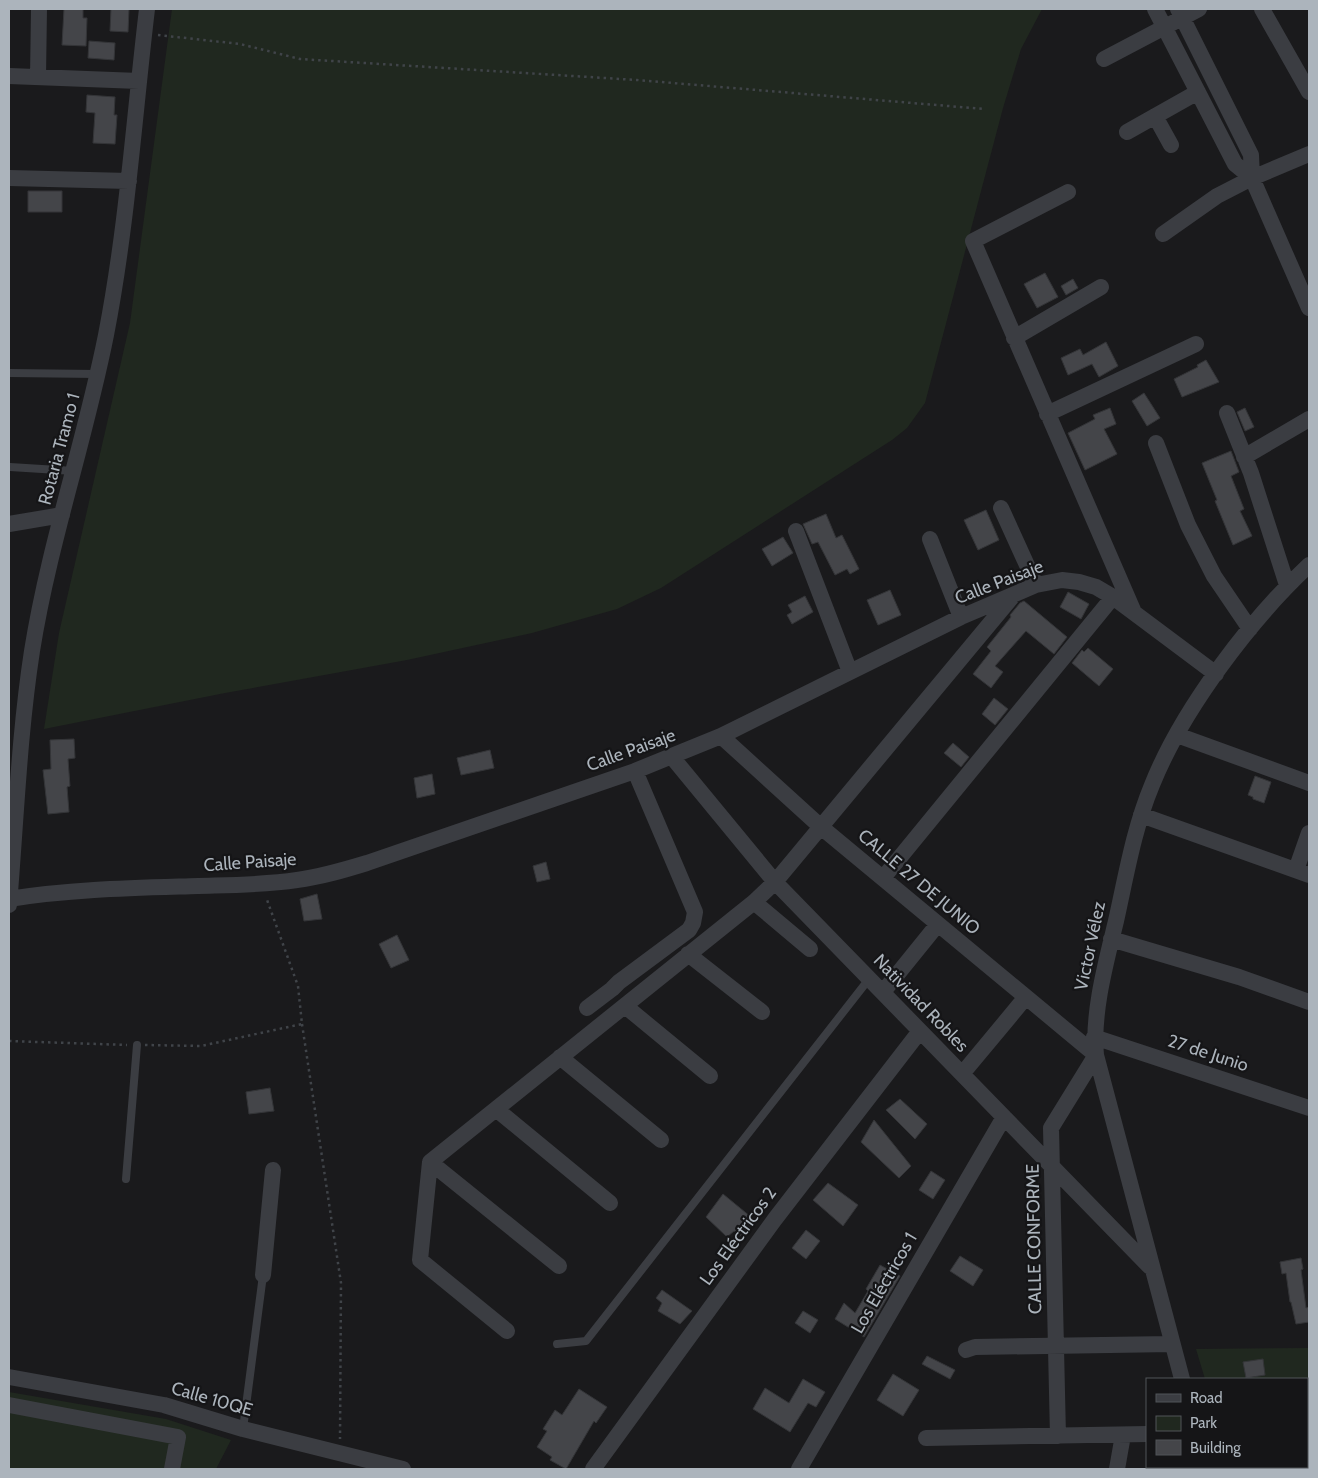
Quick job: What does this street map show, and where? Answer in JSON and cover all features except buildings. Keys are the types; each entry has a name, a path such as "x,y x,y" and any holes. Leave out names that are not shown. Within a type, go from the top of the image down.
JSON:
{"street":[{"path":"38,76 39,9"},
{"name":"Rotaria Tramo 1","path":"9,906 32,649 46,580 98,374 119,256 147,9"},
{"path":"1155,9 1235,164 1252,178"},
{"path":"1104,59 1166,28 1180,13 1199,9"},
{"path":"1262,9 1309,92"},
{"path":"1180,13 1251,155 1252,178 1309,308"},
{"path":"9,76 139,81"},
{"path":"1127,132 1198,92"},
{"path":"1155,116 1171,145"},
{"path":"1163,234 1217,196 1252,178 1309,154"},
{"path":"9,178 129,181"},
{"path":"1068,192 973,241 1134,612"},
{"path":"1014,338 1101,287"},
{"path":"1047,414 1196,344"},
{"path":"1227,413 1244,456 1287,586"},
{"path":"1244,456 1309,419"},
{"path":"1156,443 1188,525 1214,576 1250,629"},
{"path":"1001,508 1036,585"},
{"path":"9,524 62,515"},
{"path":"796,531 850,672"},
{"path":"930,539 961,617"},
{"name":"Victor Vélez","path":"1182,1378 1096,1055 1094,1037 1096,1017 1111,939 1141,815 1162,762 1216,674 1250,629 1287,586 1309,565"},
{"name":"Calle Paisaje","path":"9,899 91,889 261,884 298,880 368,863 672,757 721,736 961,617 1036,585 1062,580 1096,587 1113,597 1216,674"},
{"path":"507,1331 420,1260 430,1162 754,902 775,882 1015,594"},
{"path":"882,878 1113,597"},
{"path":"1177,735 1309,783"},
{"name":"CALLE 27 DE JUNIO","path":"721,736 821,827 1096,1055"},
{"name":"Natividad Robles","path":"672,757 775,882 1152,1269"},
{"path":"588,1008 618,982 689,930 695,918 695,912 635,771"},
{"path":"1141,815 1302,872 1309,832"},
{"path":"754,902 810,949"},
{"path":"883,992 938,924"},
{"path":"1111,939 1239,978 1309,1002"},
{"path":"688,954 762,1012"},
{"path":"962,1074 1026,997"},
{"path":"625,1006 710,1076"},
{"name":"Los Eléctricos 2","path":"594,1469 775,1219 920,1031"},
{"name":"27 de Junio","path":"1094,1037 1309,1108"},
{"name":"CALLE CONFORME","path":"1058,1436 1051,1128 1096,1055"},
{"path":"560,1057 661,1140"},
{"path":"496,1109 610,1203"},
{"name":"Los Eléctricos 1","path":"798,1469 1004,1117"},
{"path":"430,1162 559,1266"},
{"path":"262,1275 273,1170"},
{"path":"966,1350 975,1347 1172,1344"},
{"name":"Calle 10QE","path":"9,1377 164,1405 244,1429 403,1469"},
{"path":"9,1405 178,1437 172,1469"},
{"path":"926,1438 1146,1434"},
{"path":"1118,1469 1123,1435"}],"lane":[{"path":"9,373 98,374"},
{"path":"10,466 74,471"},
{"path":"557,1344 586,1341 869,979"},
{"path":"126,1179 136,1045"},
{"path":"244,1429 262,1275"}],"path":[{"path":"144,33 240,44 300,59 637,80 984,109"},
{"path":"261,884 298,986 341,1283 340,1453"},
{"path":"9,1041 201,1046 302,1024"}],"green space":[{"path":"172,9 1042,9 1021,49 1003,108 925,403 907,428 892,440 661,588 617,609 532,633 407,660 225,693 44,729 59,633 130,323"},
{"path":"1309,1348 1309,1469 1262,1468 1308,1468 1308,1378 1205,1378 1196,1349"},
{"path":"9,1392 166,1419 231,1440 216,1469 9,1469"}]}
